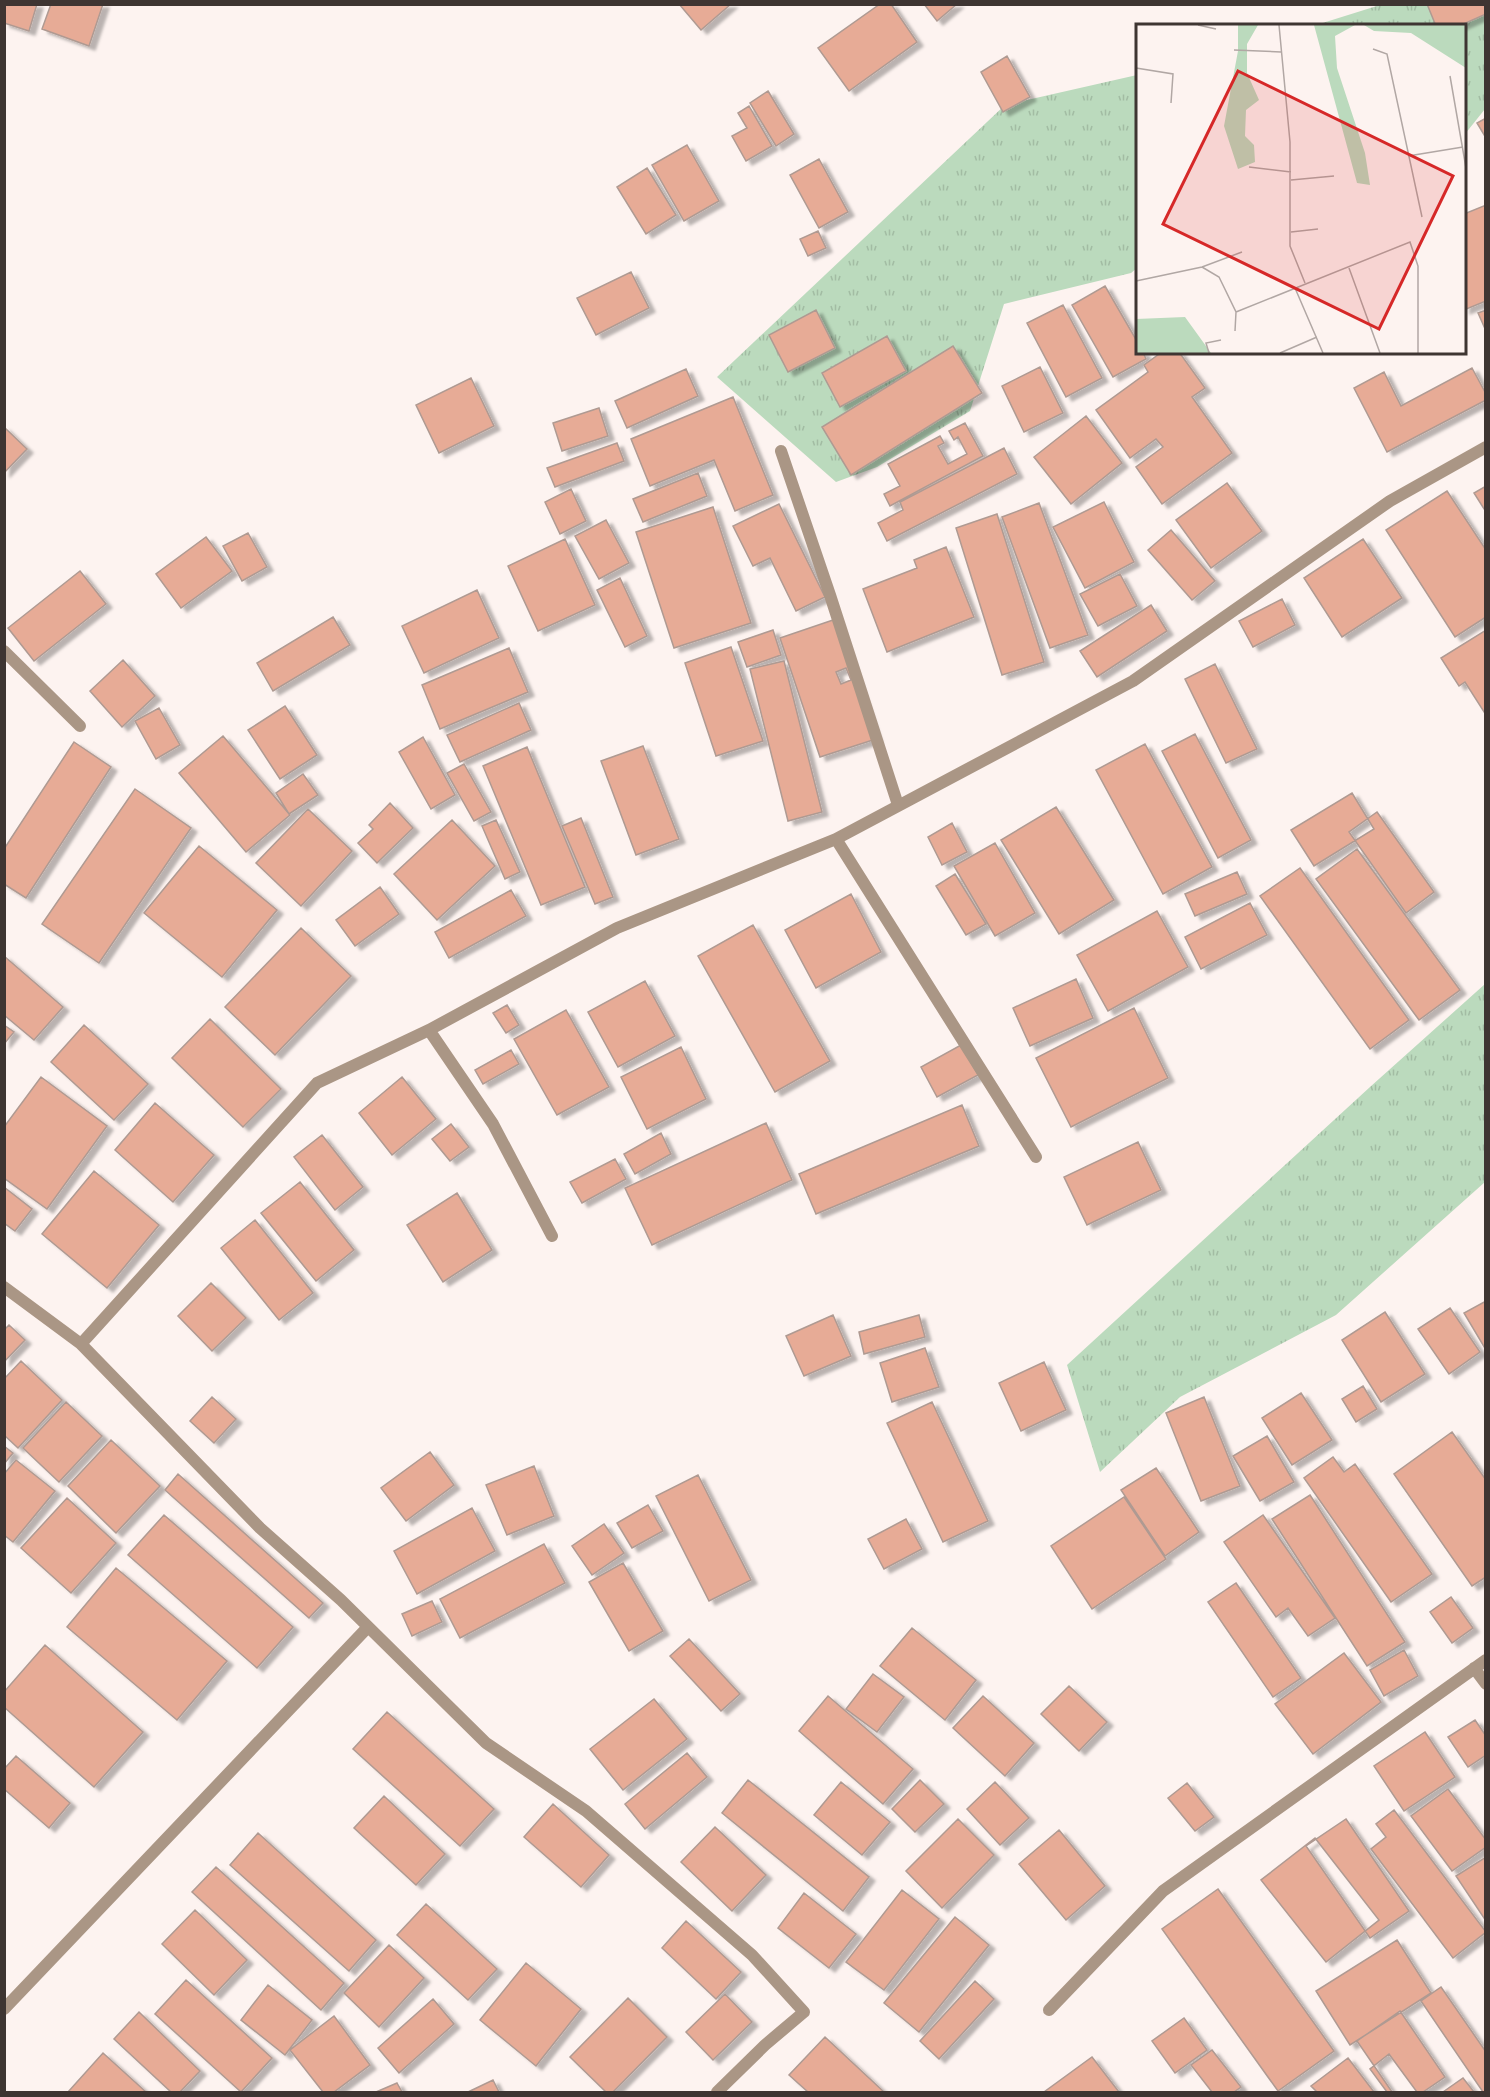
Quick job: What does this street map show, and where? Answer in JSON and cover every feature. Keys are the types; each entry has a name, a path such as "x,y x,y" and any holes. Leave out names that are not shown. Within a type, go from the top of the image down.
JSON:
{"street":[{"path":"81,1344 317,1083 429,1030 617,928 837,839 1133,681 1390,501 1485,447"},
{"path":"781,451 898,805"},
{"path":"4,651 80,726"},
{"path":"837,839 1036,1157"},
{"path":"429,1030 493,1124 552,1236"},
{"path":"4,1287 81,1344 261,1528 341,1600 486,1743 586,1811 752,1955 804,2012 765,2045 717,2092"},
{"path":"4,2009 368,1627"},
{"path":"1049,2010 1163,1891 1485,1660"},
{"path":"1474,1668 1485,1684"}],"green space":[{"path":"1380,5 1485,5 1485,109 1466,133 1466,24 1319,24"},
{"path":"1136,75 1136,269 1131,273 1004,304 970,411 877,467 836,482 717,377 1005,105"},
{"path":"1485,984 1485,1182 1336,1315 1180,1397 1100,1472 1067,1365"}],"building":[{"path":"4,4 37,4 29,31 4,23"},
{"path":"51,4 103,4 89,46 42,29"},
{"path":"679,4 731,4 701,30"},
{"path":"880,4 891,4 917,42 849,91 818,48"},
{"path":"924,4 957,4 937,21"},
{"path":"1427,4 1486,4 1486,14 1464,24 1435,24"},
{"path":"1007,56 1030,97 1003,112 981,72"},
{"path":"768,91 794,134 776,146 750,103"},
{"path":"749,106 772,146 746,161 732,136 747,128 738,113"},
{"path":"1486,118 1486,138 1477,123"},
{"path":"687,145 719,201 684,221 652,165"},
{"path":"819,159 848,212 819,228 790,175"},
{"path":"647,168 676,215 646,234 617,187"},
{"path":"1486,205 1486,301 1466,309 1466,213"},
{"path":"818,231 826,248 808,256 800,239"},
{"path":"631,272 649,308 596,335 577,298"},
{"path":"1105,286 1136,340 1136,354 1144,354 1146,359 1113,377 1072,305"},
{"path":"1063,305 1102,378 1066,397 1027,323"},
{"path":"816,310 835,348 788,372 769,335"},
{"path":"1486,310 1486,331 1478,313"},
{"path":"887,336 906,371 840,407 822,373"},
{"path":"953,346 982,393 851,475 822,427"},
{"path":"1159,354 1180,354 1205,388 1192,397 1232,453 1162,504 1136,467 1163,447 1156,439 1130,458 1096,410 1148,372 1144,365"},
{"path":"1040,367 1063,413 1024,432 1002,386"},
{"path":"1472,368 1486,394 1486,400 1387,452 1354,388 1384,372 1401,406"},
{"path":"686,369 698,396 627,428 615,401"},
{"path":"471,378 494,426 439,453 416,405"},
{"path":"733,397 773,495 735,511 714,460 650,486 631,439"},
{"path":"599,408 608,436 562,451 553,423"},
{"path":"1086,416 1122,463 1071,504 1034,457"},
{"path":"965,423 983,456 890,506 884,494 900,486 888,464 940,436 944,443 938,446 948,464 967,454 958,437 954,440 949,431"},
{"path":"4,427 27,449 4,473"},
{"path":"617,443 624,461 555,487 547,468"},
{"path":"1004,448 1017,474 887,541 878,523 903,510 900,502"},
{"path":"698,473 707,496 643,522 633,499"},
{"path":"1227,483 1262,531 1211,568 1176,520"},
{"path":"1486,486 1486,512 1474,493"},
{"path":"571,489 586,521 560,534 545,502"},
{"path":"1447,491 1486,550 1486,617 1455,637 1386,530"},
{"path":"1104,502 1134,562 1085,588 1053,527"},
{"path":"1039,503 1088,635 1050,648 1002,517"},
{"path":"779,504 825,597 796,611 770,558 753,566 733,526"},
{"path":"713,507 751,623 674,648 636,532"},
{"path":"997,514 1044,662 1002,675 956,528"},
{"path":"606,520 629,563 599,579 575,536"},
{"path":"1171,530 1215,581 1192,600 1148,550"},
{"path":"248,533 267,567 242,581 223,546"},
{"path":"206,537 232,571 181,608 156,574"},
{"path":"565,539 595,605 538,631 508,566"},
{"path":"1363,539 1402,598 1342,637 1304,578"},
{"path":"946,547 974,617 887,652 863,589 917,568 914,560"},
{"path":"80,571 106,604 34,661 8,628"},
{"path":"1120,574 1137,606 1098,626 1080,594"},
{"path":"620,578 647,636 625,647 597,590"},
{"path":"477,590 499,638 424,673 402,626"},
{"path":"1282,599 1295,625 1253,647 1239,621"},
{"path":"1151,605 1167,631 1097,677 1080,651"},
{"path":"333,617 350,645 273,691 257,663"},
{"path":"836,619 876,739 820,757 780,638","holes":["846,668 851,680 841,684 836,672"]},
{"path":"773,630 781,655 747,667 738,642"},
{"path":"1486,630 1486,715 1465,682 1459,686 1441,658"},
{"path":"731,647 763,741 716,756 685,663"},
{"path":"509,648 528,692 440,729 422,685"},
{"path":"123,660 155,696 122,727 90,691"},
{"path":"784,661 822,812 788,821 750,669"},
{"path":"1215,664 1257,749 1226,763 1185,679"},
{"path":"519,703 531,730 460,762 447,735"},
{"path":"285,706 317,755 280,779 248,730"},
{"path":"159,708 180,745 156,759 135,721"},
{"path":"1195,734 1251,840 1218,858 1162,751"},
{"path":"223,736 290,815 246,852 179,773"},
{"path":"423,737 455,795 431,809 399,752"},
{"path":"74,742 111,767 26,898 4,884 4,849"},
{"path":"1145,744 1212,867 1163,894 1096,770"},
{"path":"643,746 679,839 636,855 601,761"},
{"path":"527,747 585,887 541,905 483,766"},
{"path":"464,764 491,812 474,821 447,773"},
{"path":"303,774 318,795 289,814 276,793"},
{"path":"135,789 191,828 99,963 42,924"},
{"path":"1352,793 1374,829 1314,866 1291,830"},
{"path":"390,803 413,828 377,863 358,843 373,829 369,825"},
{"path":"1056,807 1114,900 1059,934 1001,840"},
{"path":"308,809 352,851 301,906 256,863"},
{"path":"1377,812 1434,892 1406,913 1349,832"},
{"path":"581,818 613,897 595,904 562,826"},
{"path":"452,820 495,866 437,920 394,874"},
{"path":"496,820 520,872 505,879 482,826"},
{"path":"952,823 967,852 942,865 928,837"},
{"path":"995,843 1035,913 995,936 954,866"},
{"path":"199,846 277,910 222,977 144,913"},
{"path":"1357,849 1460,990 1419,1020 1316,879"},
{"path":"1300,868 1409,1020 1370,1049 1260,896"},
{"path":"1237,872 1247,894 1195,916 1185,894"},
{"path":"955,874 986,924 966,935 936,886"},
{"path":"380,887 399,914 355,946 336,920"},
{"path":"511,890 526,916 449,958 435,932"},
{"path":"851,894 881,952 816,988 785,930"},
{"path":"1250,903 1267,935 1201,969 1185,937"},
{"path":"1157,911 1188,967 1108,1011 1077,955"},
{"path":"753,925 830,1061 775,1092 698,956"},
{"path":"301,928 351,976 275,1055 225,1007"},
{"path":"4,956 63,1007 34,1040 4,1015"},
{"path":"1076,979 1093,1018 1030,1046 1013,1008"},
{"path":"645,981 675,1036 618,1067 588,1012"},
{"path":"507,1005 519,1025 506,1033 493,1013"},
{"path":"1134,1008 1168,1078 1071,1127 1036,1058"},
{"path":"566,1010 609,1087 557,1115 514,1039"},
{"path":"210,1019 281,1089 243,1127 172,1058"},
{"path":"4,1025 14,1032 4,1044"},
{"path":"84,1025 148,1084 114,1120 51,1062"},
{"path":"961,1045 978,1075 937,1097 921,1067"},
{"path":"681,1047 706,1099 647,1129 621,1077"},
{"path":"511,1050 519,1064 483,1084 475,1070"},
{"path":"41,1077 107,1126 47,1209 4,1178 4,1127"},
{"path":"402,1077 436,1119 392,1155 359,1113"},
{"path":"155,1103 214,1155 173,1202 115,1150"},
{"path":"962,1105 979,1146 816,1214 799,1174"},
{"path":"766,1123 792,1180 652,1245 625,1188"},
{"path":"451,1124 469,1147 450,1161 432,1139"},
{"path":"661,1133 671,1154 635,1174 624,1154"},
{"path":"322,1135 363,1187 335,1210 294,1157"},
{"path":"1138,1142 1161,1190 1087,1225 1064,1177"},
{"path":"615,1159 626,1179 582,1203 570,1182"},
{"path":"94,1171 159,1225 107,1288 42,1234"},
{"path":"300,1182 354,1250 316,1281 261,1213"},
{"path":"4,1187 32,1209 15,1231 4,1223"},
{"path":"457,1193 492,1250 443,1282 407,1225"},
{"path":"255,1220 313,1293 279,1320 221,1248"},
{"path":"211,1283 246,1318 212,1351 178,1316"},
{"path":"1486,1301 1486,1350 1464,1313"},
{"path":"1450,1308 1480,1352 1449,1374 1418,1329"},
{"path":"1385,1312 1425,1374 1381,1402 1342,1340"},
{"path":"833,1315 851,1356 804,1376 786,1336"},
{"path":"919,1315 925,1337 864,1354 859,1332"},
{"path":"9,1325 25,1340 4,1362 4,1330"},
{"path":"925,1348 939,1387 892,1402 880,1363"},
{"path":"21,1361 62,1400 18,1448 4,1435 4,1379"},
{"path":"1044,1362 1066,1410 1021,1431 999,1383"},
{"path":"1363,1386 1377,1409 1356,1422 1342,1399"},
{"path":"1301,1393 1332,1440 1292,1465 1262,1418"},
{"path":"212,1397 236,1419 214,1443 190,1421"},
{"path":"1204,1397 1240,1486 1201,1501 1166,1413"},
{"path":"66,1402 102,1436 59,1482 23,1448"},
{"path":"932,1402 988,1521 943,1542 887,1423"},
{"path":"1452,1432 1486,1480 1486,1577 1472,1586 1394,1474"},
{"path":"1267,1436 1294,1482 1260,1501 1233,1456"},
{"path":"111,1440 160,1486 116,1533 68,1486"},
{"path":"4,1446 13,1453 4,1464"},
{"path":"430,1452 454,1485 406,1521 381,1488"},
{"path":"1333,1457 1344,1472 1355,1464 1432,1574 1391,1602 1304,1478"},
{"path":"16,1460 55,1491 13,1542 4,1535 4,1474"},
{"path":"534,1466 554,1516 507,1535 486,1485"},
{"path":"1156,1468 1199,1532 1165,1556 1121,1490"},
{"path":"178,1474 323,1603 309,1618 165,1490"},
{"path":"698,1475 751,1580 709,1601 656,1496"},
{"path":"1310,1495 1405,1642 1367,1666 1272,1519"},
{"path":"1124,1497 1166,1559 1092,1609 1051,1546"},
{"path":"67,1498 116,1543 71,1593 21,1548"},
{"path":"648,1505 663,1531 632,1548 617,1523"},
{"path":"472,1508 495,1551 417,1594 394,1551"},
{"path":"164,1515 293,1627 257,1668 128,1555"},
{"path":"1263,1515 1335,1618 1308,1636 1288,1608 1276,1617 1224,1542"},
{"path":"906,1519 922,1549 884,1569 868,1539"},
{"path":"604,1524 624,1553 592,1575 572,1546"},
{"path":"544,1544 565,1583 460,1638 440,1599"},
{"path":"623,1563 663,1631 629,1651 589,1582"},
{"path":"116,1568 227,1661 177,1720 67,1627"},
{"path":"1236,1583 1301,1678 1273,1697 1208,1602"},
{"path":"1451,1597 1473,1628 1452,1643 1430,1612"},
{"path":"432,1601 442,1622 412,1636 402,1614"},
{"path":"912,1628 976,1680 945,1720 880,1666"},
{"path":"689,1639 740,1694 721,1711 670,1656"},
{"path":"45,1645 143,1732 94,1787 4,1707 4,1692"},
{"path":"1404,1650 1418,1676 1384,1696 1370,1670"},
{"path":"1344,1653 1381,1702 1313,1754 1275,1704"},
{"path":"873,1674 904,1697 877,1732 846,1709"},
{"path":"1069,1686 1107,1722 1079,1751 1041,1714"},
{"path":"828,1696 913,1769 883,1804 799,1731"},
{"path":"983,1696 1034,1743 1005,1776 953,1728"},
{"path":"654,1699 687,1739 623,1790 590,1749"},
{"path":"387,1712 494,1809 460,1846 353,1749"},
{"path":"1475,1720 1486,1736 1486,1755 1468,1767 1448,1737"},
{"path":"1425,1732 1455,1777 1404,1811 1374,1766"},
{"path":"687,1753 707,1777 645,1829 625,1804"},
{"path":"16,1756 70,1803 49,1828 4,1789 4,1769"},
{"path":"748,1780 869,1877 843,1911 722,1813"},
{"path":"920,1780 944,1804 915,1832 892,1809"},
{"path":"841,1782 890,1822 862,1855 814,1815"},
{"path":"995,1782 1029,1818 1000,1845 967,1809"},
{"path":"1187,1783 1214,1817 1195,1831 1168,1798"},
{"path":"1448,1789 1486,1840 1486,1847 1452,1871 1411,1816"},
{"path":"384,1796 445,1854 416,1885 354,1828"},
{"path":"553,1804 609,1855 581,1887 524,1837"},
{"path":"1394,1810 1486,1932 1453,1958 1371,1849 1386,1837 1376,1824"},
{"path":"958,1819 994,1855 942,1908 906,1871"},
{"path":"1346,1819 1409,1911 1370,1938 1306,1846"},
{"path":"715,1827 766,1875 732,1911 681,1862"},
{"path":"1059,1830 1105,1886 1066,1920 1019,1864"},
{"path":"258,1833 376,1940 349,1971 230,1865"},
{"path":"1315,1838 1379,1920 1326,1962 1261,1880"},
{"path":"1486,1857 1486,1921 1456,1876"},
{"path":"216,1867 344,1983 321,2010 192,1892"},
{"path":"1218,1889 1334,2051 1278,2091 1162,1929"},
{"path":"902,1890 939,1919 884,1990 846,1962"},
{"path":"804,1893 856,1934 829,1968 778,1928"},
{"path":"426,1904 497,1969 468,2000 397,1935"},
{"path":"195,1910 247,1960 214,1995 162,1944"},
{"path":"955,1917 989,1945 919,2032 884,2003"},
{"path":"686,1921 741,1972 716,1999 662,1948"},
{"path":"1397,1940 1431,1993 1350,2045 1316,1991"},
{"path":"389,1945 424,1978 379,2027 344,1993"},
{"path":"526,1963 581,2009 536,2066 480,2020"},
{"path":"186,1980 272,2058 241,2092 155,2014"},
{"path":"975,1981 994,1999 939,2059 920,2041"},
{"path":"268,1985 312,2020 285,2055 241,2020"},
{"path":"1441,1987 1486,2052 1486,2092 1483,2092 1421,2001"},
{"path":"725,1994 752,2022 713,2060 686,2032"},
{"path":"628,1998 667,2037 613,2092 606,2092 570,2057"},
{"path":"433,1999 454,2024 399,2073 378,2048"},
{"path":"1400,2011 1445,2077 1423,2092 1392,2092 1357,2041"},
{"path":"139,2012 200,2071 180,2092 171,2092 114,2039"},
{"path":"334,2016 370,2065 334,2092 323,2092 290,2050"},
{"path":"1184,2018 1207,2050 1175,2073 1152,2041"},
{"path":"825,2037 884,2092 808,2092 789,2075"},
{"path":"1212,2050 1241,2087 1234,2092 1212,2092 1191,2065"},
{"path":"103,2053 146,2092 68,2092"},
{"path":"1389,2054 1417,2092 1387,2092 1370,2069"},
{"path":"1092,2057 1119,2092 1044,2092"},
{"path":"1348,2058 1374,2092 1317,2092 1311,2086"},
{"path":"1463,2078 1474,2092 1443,2092"},
{"path":"493,2080 499,2092 468,2092"},
{"path":"397,2083 402,2092 376,2092"}]}
